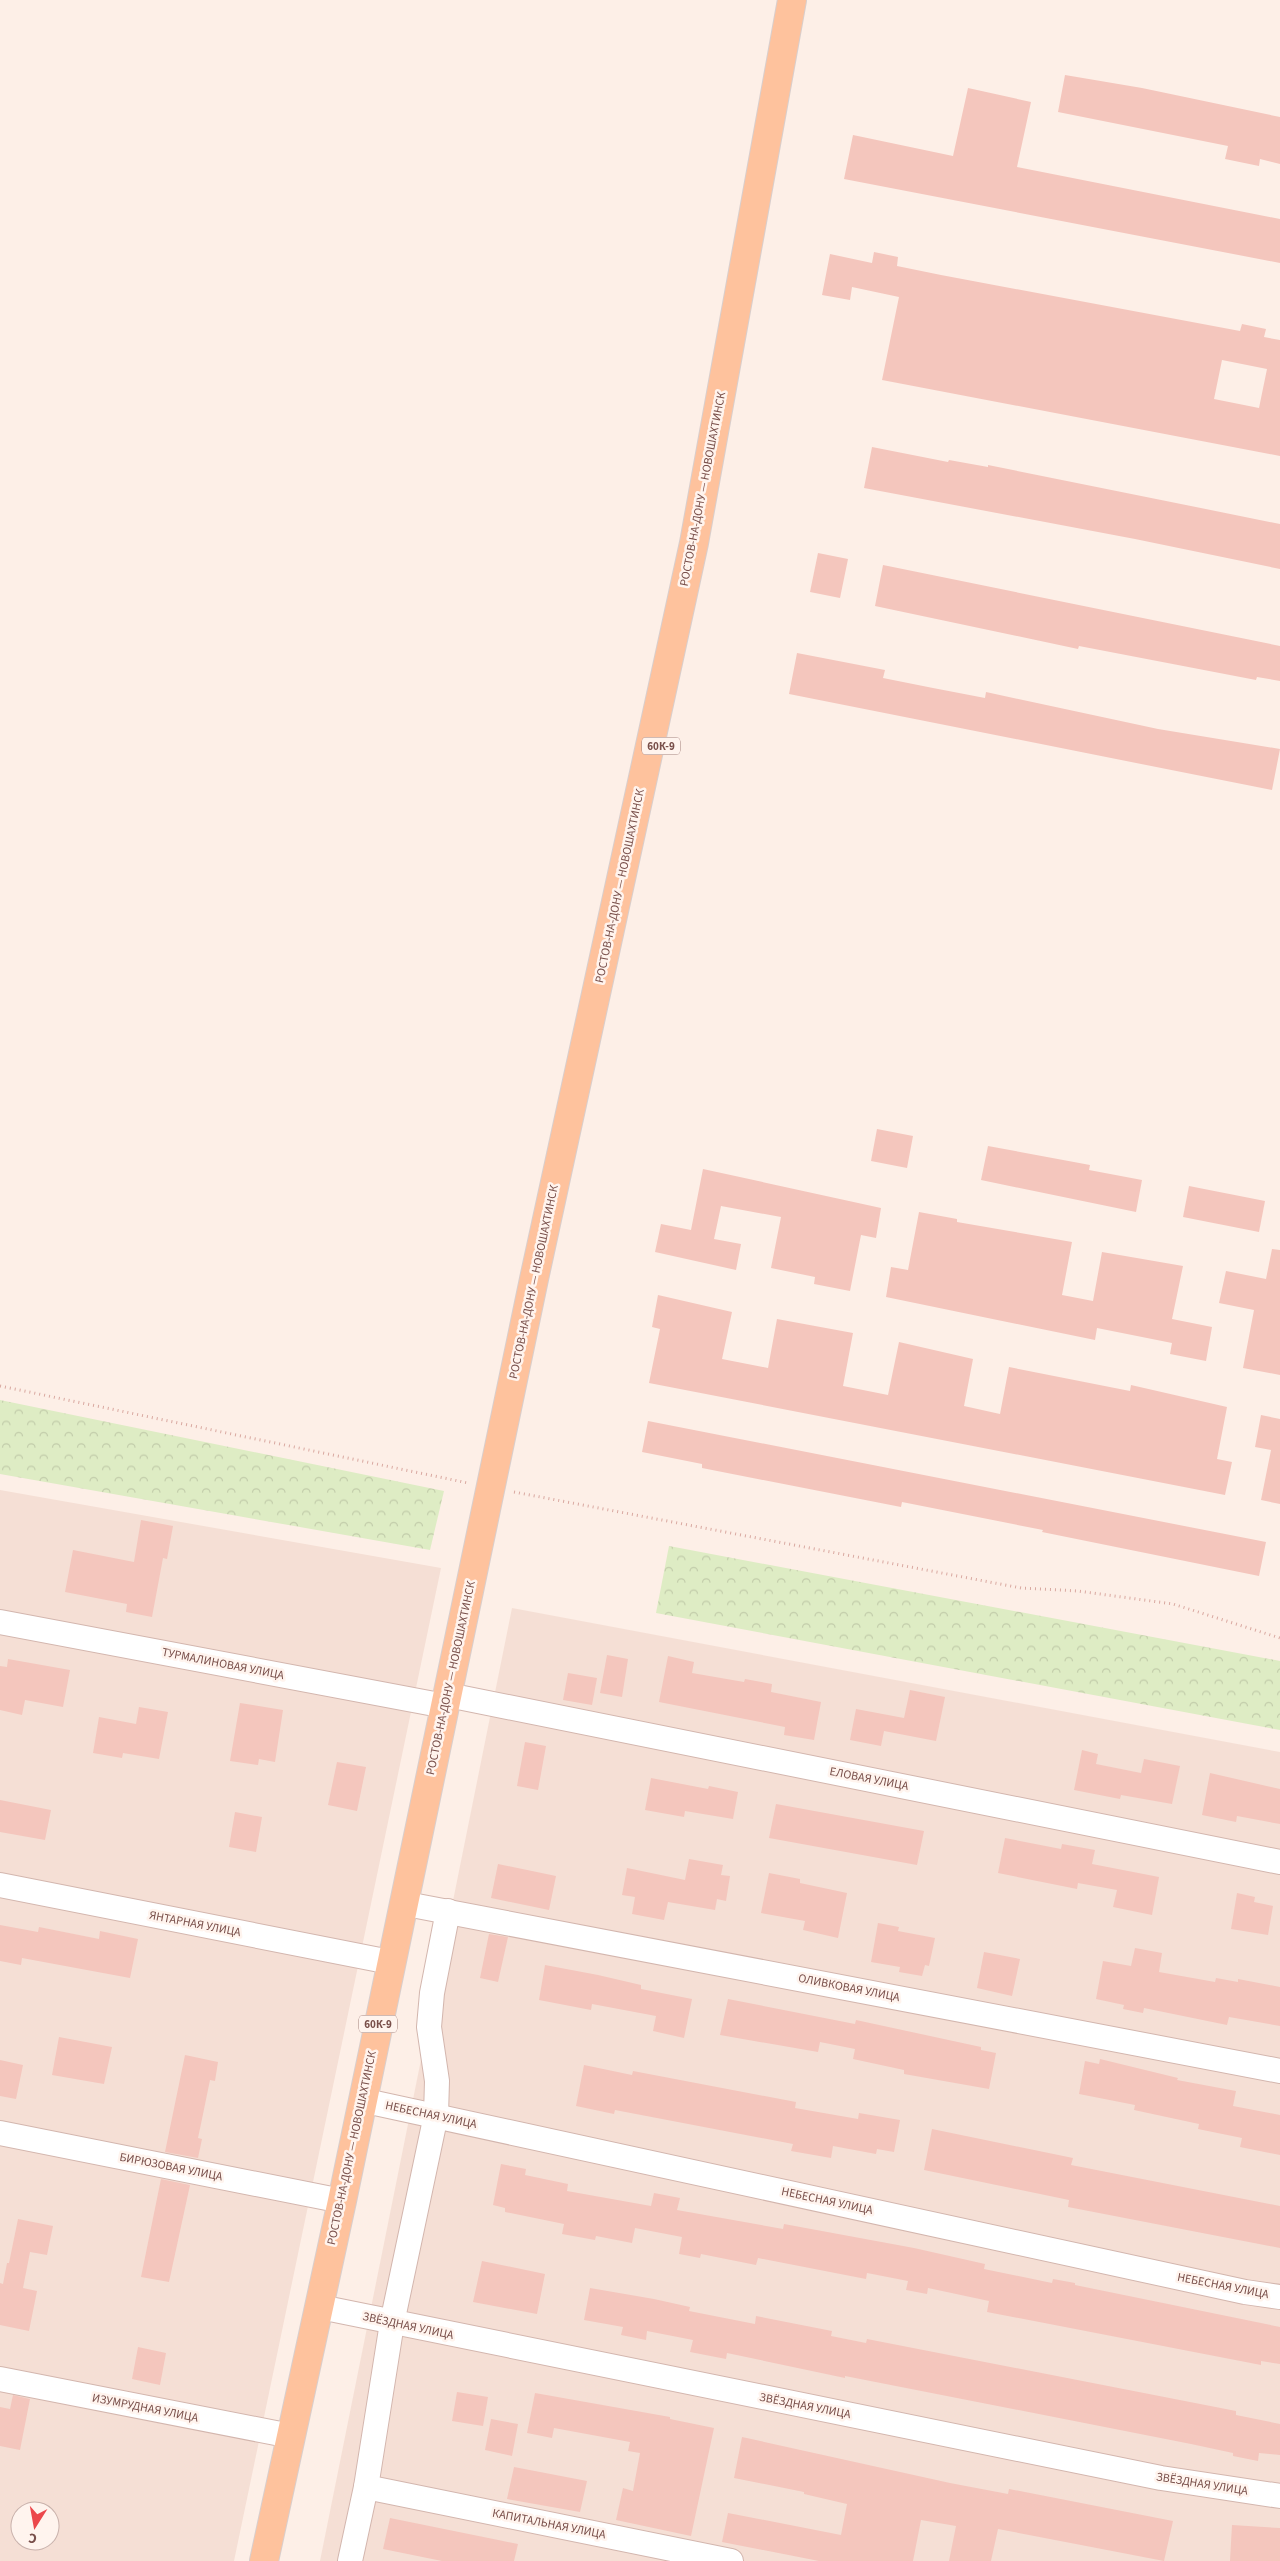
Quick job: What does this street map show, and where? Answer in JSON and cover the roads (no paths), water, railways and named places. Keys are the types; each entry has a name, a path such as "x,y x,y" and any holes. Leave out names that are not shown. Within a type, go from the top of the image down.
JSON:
{"main road":[{"name":"РОСТОВ-НА-ДОНУ — НОВОШАХТИНСК","path":"264,2561 342,2200 390,1962 452,1702 694,543 792,0"},
{"name":"РОСТОВ-НА-ДОНУ — НОВОШАХТИНСК","path":"496,1489 705,545 803,0"},
{"name":"РОСТОВ-НА-ДОНУ — НОВОШАХТИНСК","path":"275,2561 417,1906 452,1702"}],"street":[{"name":"ТУРМАЛИНОВАЯ УЛИЦА","path":"0,1622 452,1702"},
{"name":"ЕЛОВАЯ УЛИЦА","path":"452,1702 1280,1862"},
{"name":"ЯНТАРНАЯ УЛИЦА","path":"0,1885 390,1962"},
{"name":"ОЛИВКОВАЯ УЛИЦА","path":"417,1906 1280,2071"},
{"path":"350,2561 366,2487 392,2323 436,2115 437,2081 429,2027 432,1993 448,1912"},
{"name":"НЕБЕСНАЯ УЛИЦА","path":"374,2103 1245,2292 1280,2297"},
{"name":"БИРЮЗОВАЯ УЛИЦА","path":"0,2133 342,2200"},
{"name":"ЗВЁЗДНАЯ УЛИЦА","path":"330,2309 1161,2478 1280,2496"},
{"name":"ИЗУМРУДНАЯ УЛИЦА","path":"0,2379 291,2436"},
{"name":"КАПИТАЛЬНАЯ УЛИЦА","path":"366,2487 731,2561"}]}
